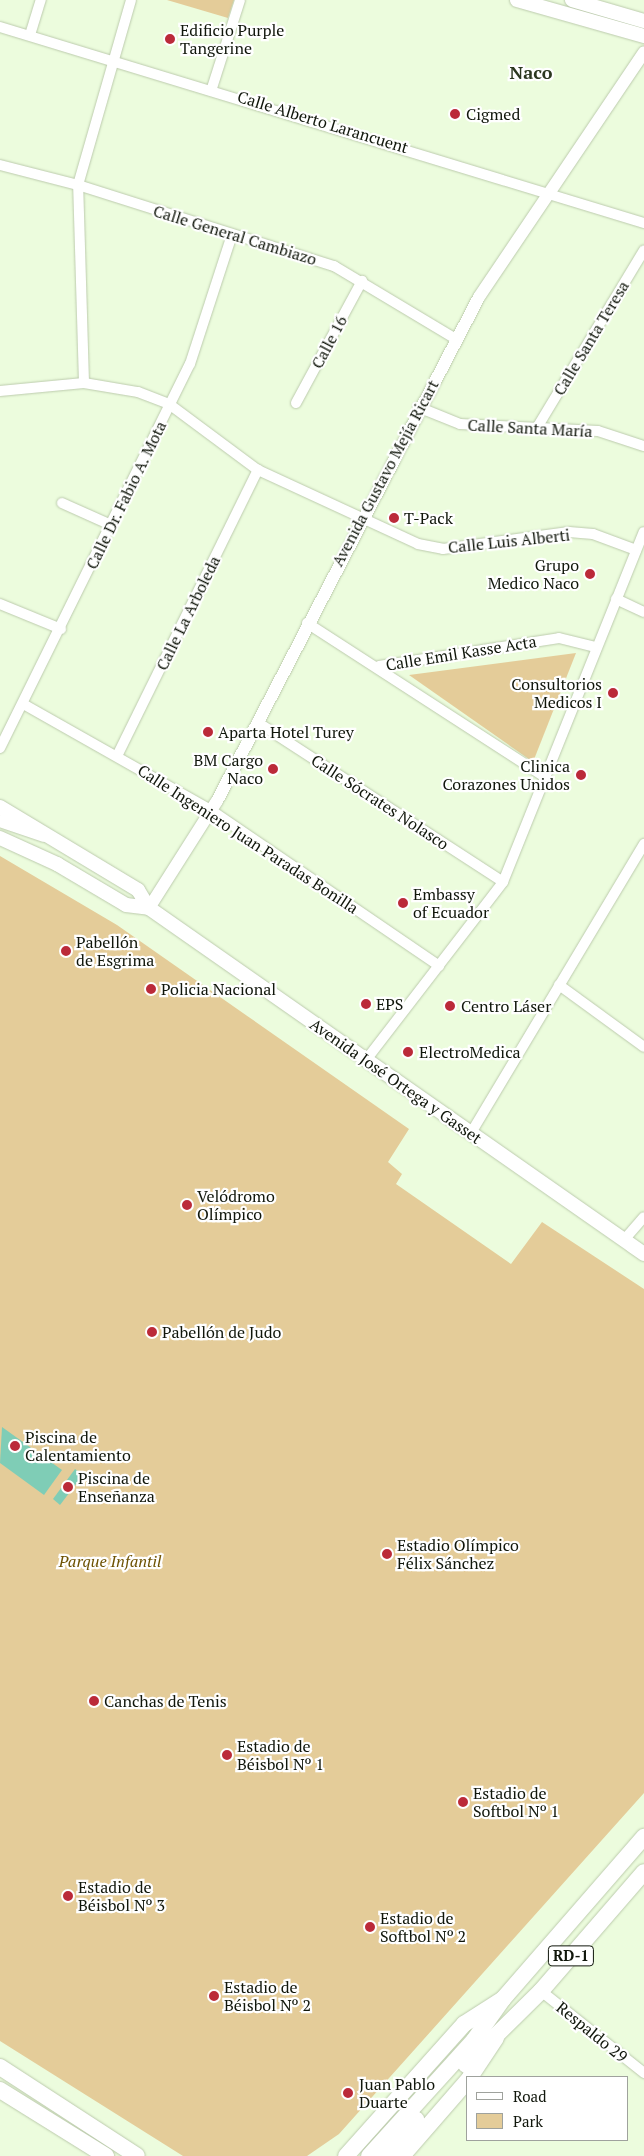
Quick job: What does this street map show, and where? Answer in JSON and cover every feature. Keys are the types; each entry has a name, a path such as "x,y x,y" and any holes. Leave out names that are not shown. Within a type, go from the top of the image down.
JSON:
{"main road":[{"path":"517,0 644,36"},
{"path":"572,0 644,21"},
{"name":"Avenida José Ortega y Gasset","path":"0,807 138,890 149,908 644,1254"},
{"name":"Avenida José Ortega y Gasset","path":"0,838 57,864 126,905 149,908"},
{"name":"RD-1","path":"369,2156 474,2040 503,1999 644,1837"},
{"name":"RD-1","path":"385,2156 541,1991 643,1875"},
{"name":"RD-1","path":"347,2154 464,2024 503,1999"},
{"name":"RD-1","path":"471,2076 496,2038"},
{"path":"0,2068 137,2156"},
{"name":"RD-1","path":"402,2156 467,2081"},
{"path":"0,2090 106,2156"}],"street":[{"path":"30,35 41,0"},
{"path":"84,383 78,185 112,60 131,0"},
{"path":"212,88 240,0"},
{"name":"Calle Alberto Larancuent","path":"0,27 212,88 547,190 644,223"},
{"name":"Avenida Gustavo Mejía Ricart","path":"149,908 212,811 418,407 456,339 547,190 644,52"},
{"name":"Calle General Cambiazo","path":"0,166 78,185 334,266 362,281 456,339"},
{"name":"Calle Dr. Fabio A. Mota","path":"0,748 25,705 204,331 232,235"},
{"name":"Calle Santa Teresa","path":"538,426 644,250"},
{"name":"Calle 16","path":"296,403 362,281"},
{"name":"Calle Luis Alberti","path":"0,391 84,383 138,392 169,404 258,470 418,544 443,549 569,532 593,534 636,550"},
{"name":"Calle Santa María","path":"418,407 460,424 538,426 598,431 644,446"},
{"name":"Calle La Arboleda","path":"118,754 258,470"},
{"path":"62,503 111,525"},
{"path":"366,1060 503,882 596,647 644,532"},
{"path":"616,599 644,612"},
{"path":"0,604 61,630"},
{"name":"Calle Emil Kasse Acta","path":"307,623 379,666 559,638 596,647"},
{"path":"379,666 545,777"},
{"name":"Calle Ingeniero Juan Paradas Bonilla","path":"25,705 118,754 212,811 439,966"},
{"name":"Calle Sócrates Nolasco","path":"257,722 503,882"},
{"path":"0,821 53,839"},
{"path":"471,1132 644,844"},
{"path":"559,985 644,1048"},
{"path":"624,1240 644,1217"},
{"name":"Respaldo 29","path":"541,1991 644,2073"}],"green space":[{"path":"167,0 234,0 228,18"},
{"path":"576,653 533,762 409,675"},
{"name":"Parque Infantil","path":"0,856 117,925 409,1129 388,1162 402,1174 396,1184 511,1264 542,1222 644,1289 644,1793 339,2134 307,2156 183,2156 0,2041"}],"water":[{"name":"Piscina de Calentamiento","path":"2,1427 62,1470 44,1495 0,1463"},
{"name":"Piscina de Enseñanza","path":"75,1469 83,1475 60,1505 53,1499"}],"place":[{"name":"Edificio Purple Tangerine","path":"170,39"},
{"name":"Cigmed","path":"455,114"},
{"name":"T-Pack","path":"394,518"},
{"name":"Grupo Medico Naco","path":"590,574"},
{"name":"Consultorios Medicos I","path":"613,693"},
{"name":"Aparta Hotel Turey","path":"208,732"},
{"name":"BM Cargo Naco","path":"273,769"},
{"name":"Clinica Corazones Unidos","path":"581,775"},
{"name":"Embassy of Ecuador","path":"403,903"},
{"name":"Pabellón de Esgrima","path":"66,951"},
{"name":"Policia Nacional","path":"151,989"},
{"name":"EPS","path":"366,1004"},
{"name":"Centro Láser","path":"450,1006"},
{"name":"ElectroMedica","path":"408,1052"},
{"name":"Velódromo Olímpico","path":"187,1205"},
{"name":"Pabellón de Judo","path":"152,1332"},
{"name":"Piscina de Calentamiento","path":"15,1446"},
{"name":"Piscina de Enseñanza","path":"68,1487"},
{"name":"Estadio Olímpico Félix Sánchez","path":"387,1554"},
{"name":"Canchas de Tenis","path":"94,1701"},
{"name":"Estadio de Béisbol Nº 1","path":"227,1755"},
{"name":"Estadio de Softbol Nº 1","path":"463,1802"},
{"name":"Estadio de Béisbol Nº 3","path":"68,1896"},
{"name":"Estadio de Softbol Nº 2","path":"370,1927"},
{"name":"Estadio de Béisbol Nº 2","path":"214,1996"},
{"name":"Juan Pablo Duarte","path":"348,2093"}],"district":[{"name":"Naco","path":"531,72"}]}
